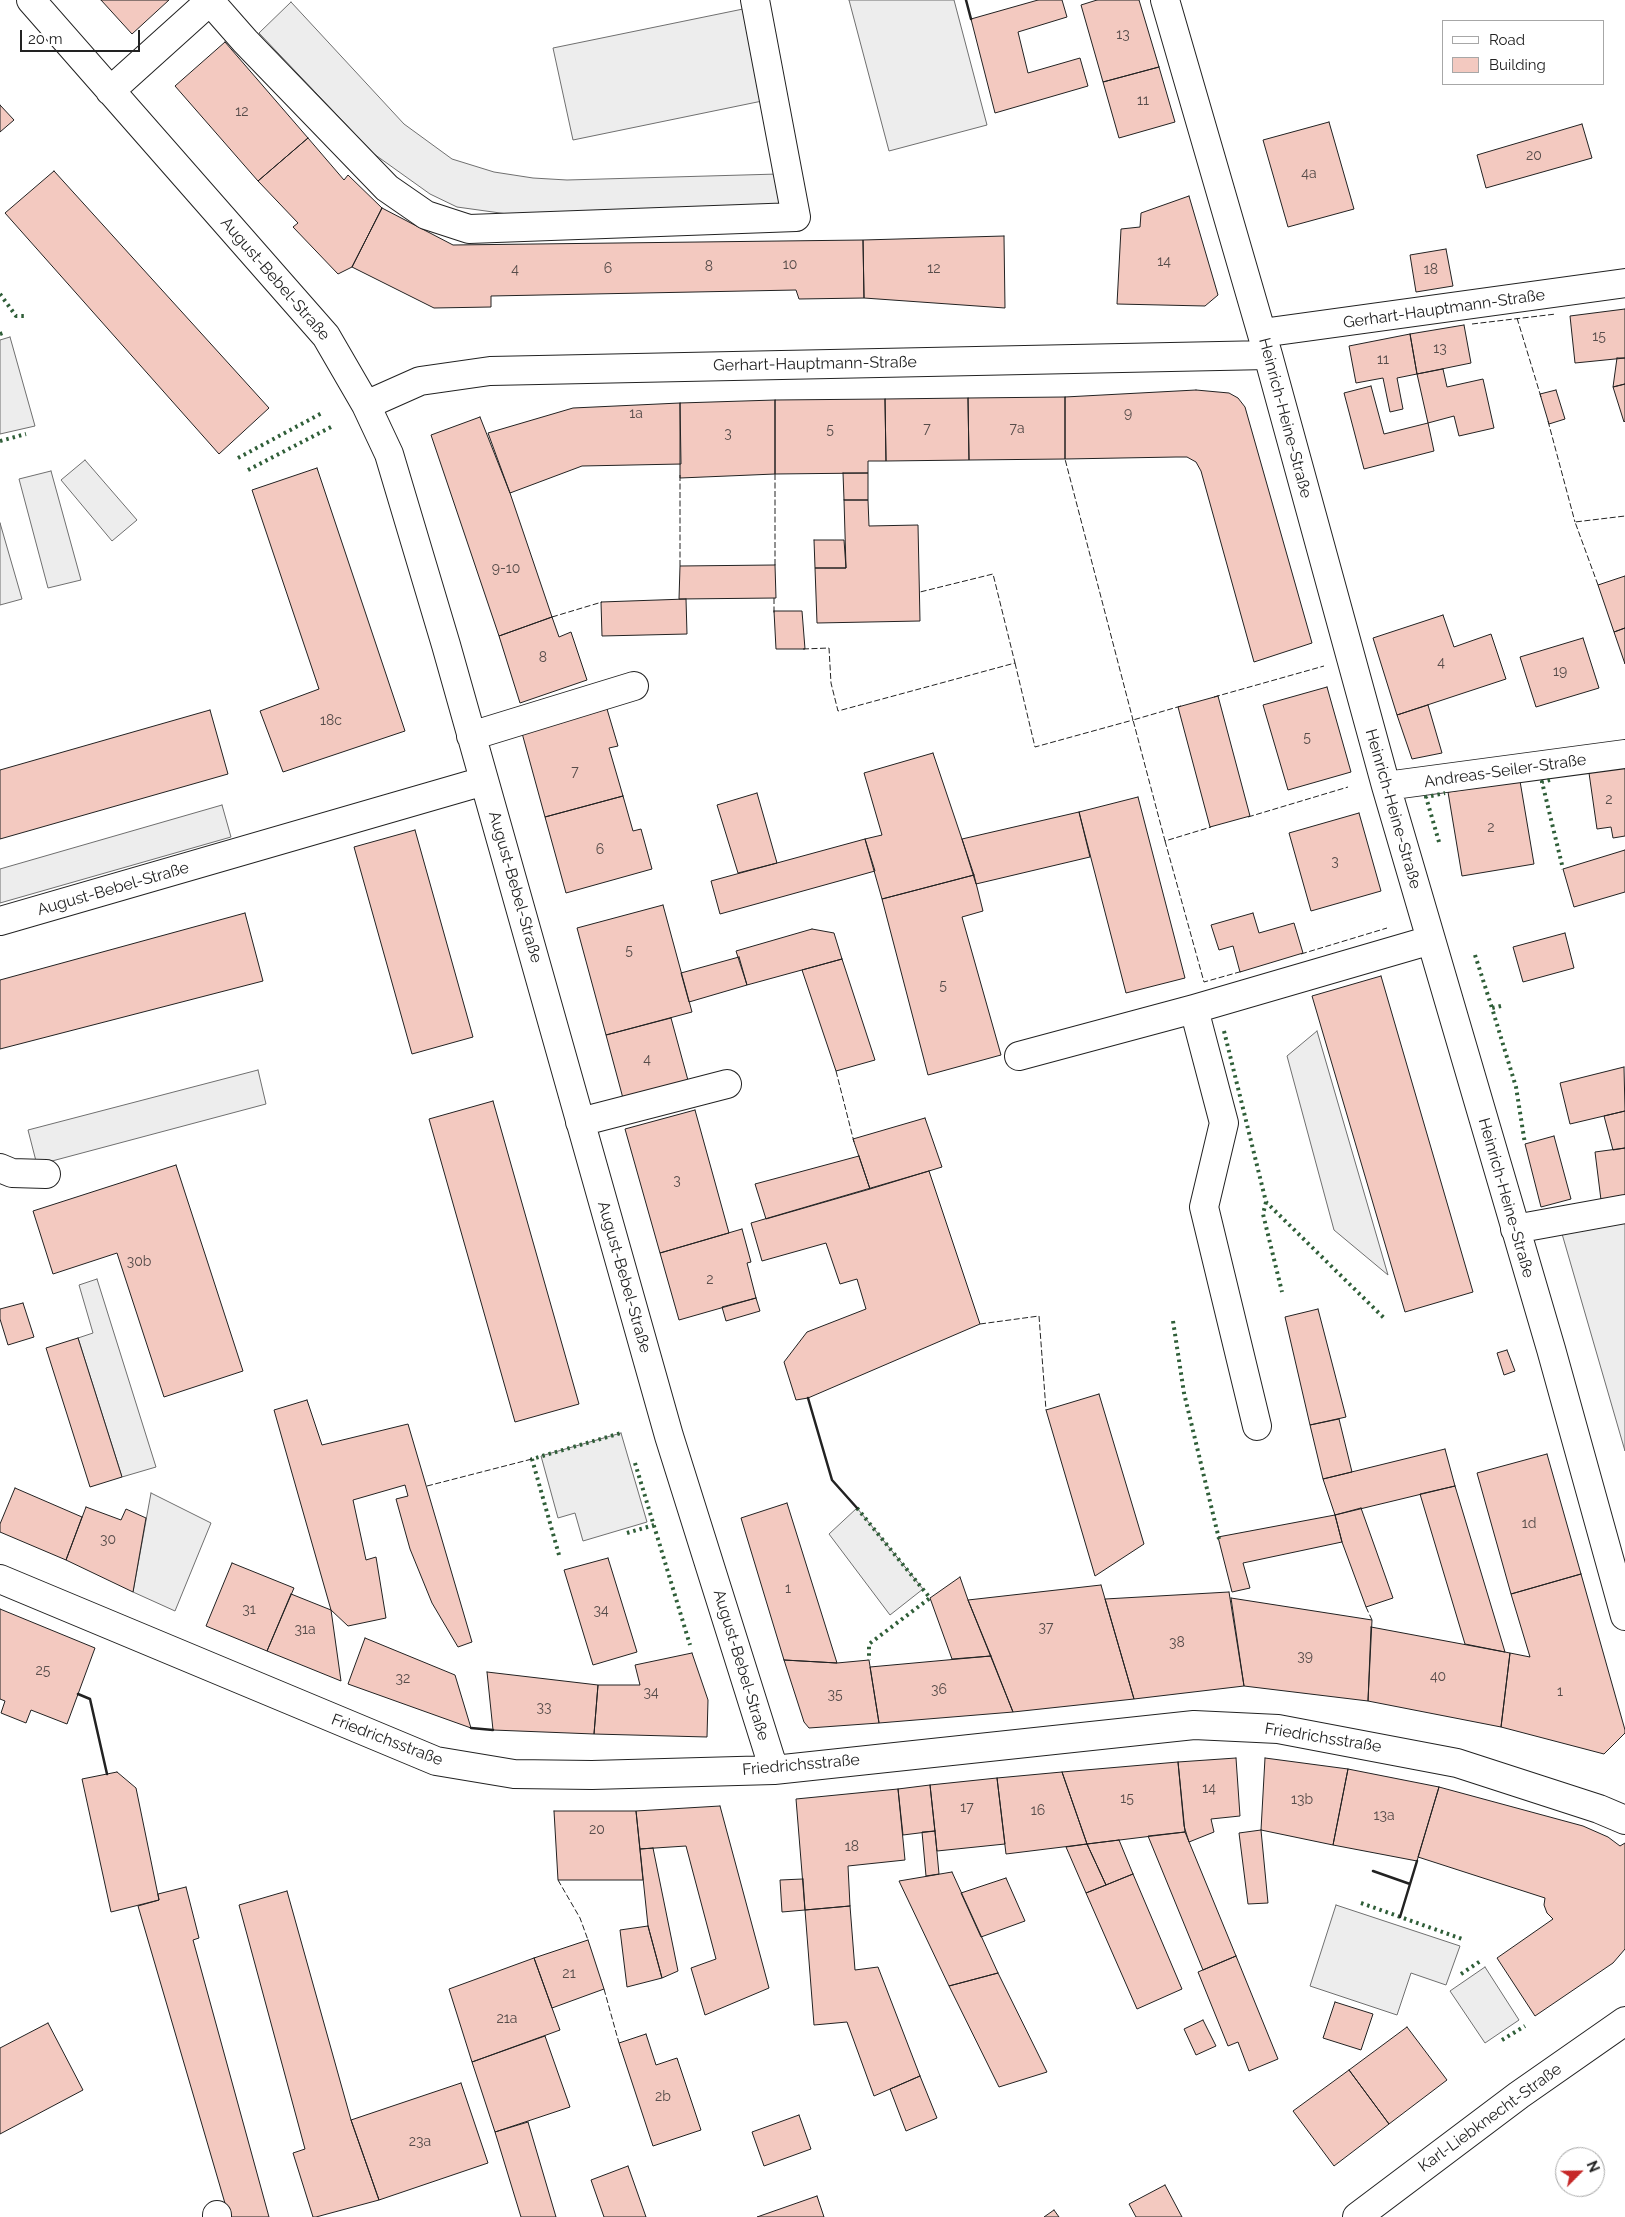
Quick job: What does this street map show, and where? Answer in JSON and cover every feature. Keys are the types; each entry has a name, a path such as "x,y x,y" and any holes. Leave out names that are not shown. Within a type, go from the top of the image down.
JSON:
{"street":[{"name":"August-Bebel-Straße","path":"31,0 326,336 366,405 389,454 446,645 669,1436 774,1770"},
{"path":"110,91 210,0 251,48 387,188 426,215 469,228 796,217 755,0"},
{"name":"Heinrich-Heine-Straße","path":"1165,0 1265,344 1386,786 1599,1518 1625,1616"},
{"name":"Gerhart-Hauptmann-Straße","path":"366,405 420,381 490,371 1265,344 1625,283"},
{"path":"471,736 634,686"},
{"name":"Andreas-Seiler-Straße","path":"1386,786 1625,754"},
{"name":"August-Bebel-Straße","path":"0,921 484,781"},
{"path":"1019,1056 1194,1009 1431,940"},
{"path":"1194,1009 1224,1123 1204,1207 1257,1426"},
{"path":"580,1122 727,1084"},
{"path":"0,1168 12,1173 46,1174"},
{"path":"1515,1229 1625,1209"},
{"name":"Friedrichsstraße","path":"0,1579 436,1761 514,1774 549,1775 774,1770 1194,1725 1278,1729 1457,1763 1600,1808 1625,1820"},
{"name":"Karl-Liebknecht-Straße","path":"1356,2217 1519,2095 1625,2022"}],"shaded area":[{"path":"849,0 954,0 987,125 889,151"},
{"path":"291,2 404,124 452,159 494,172 533,178 567,180 778,174 780,208 529,217 457,207 430,194 374,154 259,33"},
{"path":"748,8 767,100 573,140 553,48"},
{"path":"10,337 35,426 0,434 0,340"},
{"path":"85,460 137,520 112,541 61,480"},
{"path":"51,471 81,580 48,588 19,479"},
{"path":"0,523 22,599 0,605"},
{"path":"222,805 231,837 0,903 0,869"},
{"path":"1317,1031 1388,1275 1334,1230 1287,1056"},
{"path":"258,1070 266,1104 37,1165 28,1130"},
{"path":"1625,1209 1625,1451 1558,1220"},
{"path":"97,1279 156,1467 122,1477 78,1338 93,1333 79,1285"},
{"path":"621,1433 647,1522 583,1541 575,1513 558,1518 541,1456"},
{"path":"151,1493 211,1523 175,1611 133,1592"},
{"path":"857,1508 923,1589 890,1615 829,1534"},
{"path":"1336,1905 1460,1946 1446,1985 1411,1973 1397,2015 1310,1986"},
{"path":"1485,1967 1519,2020 1485,2043 1450,1991"}],"building":[{"path":"101,0 169,0 132,34"},
{"path":"1038,0 1062,0 1067,17 1018,32 1028,73 1080,58 1088,86 995,113 971,19"},
{"path":"1097,0 1139,0 1159,67 1103,82 1081,5"},
{"path":"225,42 308,138 258,181 175,86"},
{"path":"1159,67 1175,122 1119,138 1103,82"},
{"path":"0,105 14,120 0,132"},
{"path":"1329,122 1354,209 1288,227 1263,140"},
{"path":"1582,124 1592,158 1486,188 1477,155"},
{"path":"308,138 344,180 348,175 382,208 352,267 338,274 293,227 298,223 258,181"},
{"path":"54,171 269,408 219,454 5,213"},
{"path":"1189,196 1218,295 1205,306 1117,304 1121,229 1140,227 1141,213"},
{"path":"382,208 453,245 863,240 864,298 799,299 796,290 491,296 491,307 434,308 352,267"},
{"path":"1004,236 1005,308 864,298 863,240"},
{"path":"1446,249 1453,286 1416,292 1410,255"},
{"path":"1625,309 1625,358 1575,363 1570,316"},
{"path":"1464,325 1471,363 1417,374 1410,334"},
{"path":"1410,334 1417,374 1397,378 1403,409 1390,412 1383,378 1356,383 1349,346"},
{"path":"1617,358 1625,358 1625,384 1613,387"},
{"path":"1443,369 1447,387 1483,379 1494,428 1459,436 1454,416 1428,423 1417,374"},
{"path":"1625,384 1625,421 1624,422 1613,387"},
{"path":"1371,386 1384,434 1428,423 1434,451 1364,469 1344,393"},
{"path":"1196,390 1229,393 1238,398 1245,407 1312,643 1254,662 1201,471 1196,462 1187,457 1065,459 1065,397"},
{"path":"1556,390 1565,419 1549,424 1540,394"},
{"path":"1065,397 1065,459 969,460 968,398"},
{"path":"968,398 969,460 886,461 885,399"},
{"path":"885,399 886,461 868,461 868,473 775,474 775,400"},
{"path":"775,400 775,474 680,478 680,403"},
{"path":"680,403 681,464 582,466 510,493 488,433 573,408"},
{"path":"480,417 510,493 552,617 499,636 431,435"},
{"path":"317,468 405,731 283,772 260,711 319,689 252,490"},
{"path":"843,473 868,473 868,500 844,500"},
{"path":"844,500 868,500 869,526 918,525 920,621 817,623 815,568 846,568"},
{"path":"814,540 844,540 846,568 815,568"},
{"path":"775,565 776,598 679,599 680,566"},
{"path":"1625,576 1625,628 1614,632 1598,585"},
{"path":"686,599 687,634 602,636 601,602"},
{"path":"774,611 802,611 805,649 776,649"},
{"path":"1443,615 1454,647 1491,634 1506,679 1397,715 1373,638"},
{"path":"552,617 559,637 571,632 587,680 520,703 499,636"},
{"path":"1625,628 1625,664 1614,632"},
{"path":"1583,638 1599,688 1536,707 1520,657"},
{"path":"1327,687 1351,772 1288,790 1263,705"},
{"path":"1218,696 1250,816 1210,827 1178,707"},
{"path":"1428,705 1442,753 1412,759 1397,715"},
{"path":"607,709 618,746 609,748 623,796 545,817 522,733"},
{"path":"210,710 228,774 0,839 0,770"},
{"path":"933,753 974,875 882,899 865,839 882,835 864,773"},
{"path":"1625,767 1625,836 1613,838 1611,827 1597,829 1589,773"},
{"path":"1520,781 1534,864 1462,876 1448,792"},
{"path":"757,793 777,863 738,873 717,805"},
{"path":"623,796 633,831 641,829 652,869 566,893 545,817"},
{"path":"1138,797 1185,978 1126,993 1079,812"},
{"path":"1079,812 1090,857 976,884 962,839"},
{"path":"1359,813 1381,891 1311,911 1289,833"},
{"path":"415,830 473,1037 412,1054 354,847"},
{"path":"865,839 875,871 720,914 711,881"},
{"path":"1625,850 1625,892 1574,907 1563,869"},
{"path":"974,875 983,911 962,917 1001,1055 928,1075 882,899"},
{"path":"663,905 692,1012 606,1035 577,928"},
{"path":"245,913 263,981 0,1049 0,980"},
{"path":"1253,913 1259,933 1294,923 1303,953 1240,972 1233,946 1219,950 1211,925"},
{"path":"812,929 834,933 842,959 747,985 736,951"},
{"path":"1565,933 1574,968 1523,982 1513,947"},
{"path":"739,957 747,985 689,1002 681,973"},
{"path":"842,959 875,1060 836,1071 802,970"},
{"path":"1381,976 1473,1292 1405,1312 1312,996"},
{"path":"671,1018 689,1084 624,1102 606,1035"},
{"path":"1624,1067 1625,1111 1570,1124 1560,1083"},
{"path":"493,1101 579,1404 515,1422 429,1119"},
{"path":"695,1110 729,1233 660,1253 625,1129"},
{"path":"1625,1111 1625,1148 1613,1150 1604,1116"},
{"path":"925,1118 942,1167 870,1189 853,1139"},
{"path":"1554,1136 1571,1199 1541,1207 1525,1144"},
{"path":"1625,1148 1625,1197 1601,1200 1595,1152"},
{"path":"859,1156 870,1189 766,1219 755,1184"},
{"path":"176,1165 243,1371 164,1397 117,1253 53,1274 33,1211"},
{"path":"929,1171 980,1324 808,1398 796,1400 784,1362 807,1332 866,1309 857,1279 840,1284 826,1243 762,1261 751,1223"},
{"path":"742,1229 751,1262 747,1263 756,1298 679,1320 660,1253"},
{"path":"756,1298 760,1311 726,1321 722,1307"},
{"path":"23,1303 34,1337 8,1345 0,1319 0,1309"},
{"path":"1318,1309 1346,1417 1310,1425 1285,1317"},
{"path":"78,1338 122,1477 90,1487 46,1348"},
{"path":"1507,1350 1515,1371 1504,1375 1497,1353"},
{"path":"1099,1394 1144,1544 1095,1576 1046,1410"},
{"path":"307,1400 322,1445 408,1424 472,1642 458,1647 432,1603 410,1549 396,1499 408,1496 405,1485 353,1500 366,1560 376,1557 386,1618 348,1626 331,1610 274,1410"},
{"path":"1339,1419 1352,1472 1323,1479 1310,1425"},
{"path":"1445,1449 1455,1486 1335,1515 1323,1479"},
{"path":"1547,1454 1581,1574 1511,1594 1477,1473"},
{"path":"1455,1486 1505,1652 1465,1644 1420,1494"},
{"path":"15,1488 82,1517 66,1560 0,1532 0,1524"},
{"path":"787,1503 837,1663 784,1660 741,1518"},
{"path":"86,1507 121,1520 126,1509 146,1518 133,1592 66,1560"},
{"path":"1361,1508 1393,1598 1366,1607 1342,1542 1335,1515"},
{"path":"1335,1515 1342,1542 1243,1563 1250,1588 1232,1592 1218,1537"},
{"path":"608,1558 637,1652 593,1665 564,1570"},
{"path":"232,1563 294,1588 267,1651 206,1626"},
{"path":"1581,1574 1625,1730 1625,1733 1604,1754 1501,1727 1510,1653 1530,1657 1511,1594"},
{"path":"960,1577 991,1656 952,1659 930,1598"},
{"path":"1101,1585 1134,1699 1013,1712 968,1600"},
{"path":"1229,1592 1244,1686 1134,1699 1105,1599"},
{"path":"291,1594 331,1610 341,1681 267,1651"},
{"path":"1231,1598 1372,1620 1368,1701 1244,1686"},
{"path":"0,1609 95,1648 67,1724 31,1710 26,1723 1,1713 5,1701 0,1699"},
{"path":"1371,1627 1510,1653 1501,1727 1368,1701"},
{"path":"365,1638 455,1675 471,1728 348,1684"},
{"path":"692,1653 708,1700 707,1737 594,1734 598,1685 640,1685 635,1665"},
{"path":"991,1656 1013,1712 879,1723 870,1667"},
{"path":"784,1660 837,1663 869,1660 879,1723 809,1728 804,1722"},
{"path":"487,1672 598,1685 594,1734 493,1730"},
{"path":"1236,1758 1240,1816 1211,1819 1214,1832 1189,1842 1184,1826 1178,1762"},
{"path":"1265,1758 1348,1769 1333,1845 1261,1830"},
{"path":"1178,1762 1185,1832 1087,1844 1062,1772"},
{"path":"1348,1769 1439,1787 1417,1861 1333,1845"},
{"path":"117,1772 136,1788 159,1900 111,1912 82,1779"},
{"path":"1062,1772 1087,1844 1006,1854 997,1778"},
{"path":"997,1778 1005,1844 937,1851 930,1785"},
{"path":"930,1785 935,1831 903,1835 898,1789"},
{"path":"1439,1787 1583,1826 1608,1837 1620,1846 1625,1843 1625,1949 1613,1963 1535,2016 1497,1958 1553,1919 1547,1913 1544,1905 1545,1898 1418,1857"},
{"path":"898,1789 905,1860 848,1866 850,1906 805,1910 796,1799"},
{"path":"720,1806 769,1988 705,2015 691,1968 716,1959 686,1846 640,1849 636,1811"},
{"path":"554,1811 636,1811 643,1880 558,1880"},
{"path":"1261,1830 1268,1903 1248,1904 1239,1833"},
{"path":"935,1831 939,1874 926,1876 922,1832"},
{"path":"1185,1832 1236,1956 1203,1970 1148,1836"},
{"path":"1119,1840 1133,1874 1106,1885 1087,1844"},
{"path":"1087,1844 1106,1885 1086,1893 1066,1847"},
{"path":"653,1848 678,1971 662,1978 648,1926 640,1849"},
{"path":"952,1872 998,1973 949,1986 899,1881"},
{"path":"1133,1874 1182,1989 1137,2009 1086,1893"},
{"path":"1006,1878 1025,1921 981,1937 961,1893"},
{"path":"803,1879 805,1910 782,1912 780,1880"},
{"path":"186,1887 199,1938 193,1940 269,2217 229,2217 138,1906 159,1900 158,1894"},
{"path":"287,1891 351,2120 379,2200 316,2217 313,2217 293,2153 305,2149 239,1905"},
{"path":"850,1906 855,1970 878,1967 920,2076 874,2096 847,2022 814,2025 805,1910"},
{"path":"648,1926 662,1978 627,1987 620,1930"},
{"path":"588,1940 604,1989 552,2008 534,1958"},
{"path":"1236,1956 1278,2059 1249,2071 1238,2042 1228,2046 1198,1972"},
{"path":"534,1958 560,2030 472,2062 449,1989"},
{"path":"998,1973 1047,2072 999,2087 949,1986"},
{"path":"1335,2002 1373,2014 1361,2050 1323,2038"},
{"path":"1203,2020 1216,2046 1196,2055 1184,2029"},
{"path":"48,2023 83,2090 0,2134 0,2048"},
{"path":"1407,2027 1447,2080 1389,2124 1349,2070"},
{"path":"646,2034 656,2065 677,2058 701,2130 653,2146 619,2043"},
{"path":"545,2036 570,2107 495,2132 472,2062"},
{"path":"1349,2070 1389,2124 1334,2166 1293,2111"},
{"path":"920,2076 937,2118 906,2131 890,2089"},
{"path":"461,2083 488,2163 379,2200 351,2120"},
{"path":"799,2115 811,2149 764,2166 752,2132"},
{"path":"528,2122 556,2217 521,2217 495,2132"},
{"path":"628,2166 646,2217 604,2217 591,2180"},
{"path":"1165,2185 1182,2217 1136,2217 1129,2204"},
{"path":"817,2196 824,2217 757,2217"},
{"path":"1054,2210 1059,2217 1044,2217"}],"hedge":[{"path":"0,294 16,316 25,316"},
{"path":"0,334 6,332"},
{"path":"238,458 322,413"},
{"path":"248,470 331,427"},
{"path":"0,441 26,434"},
{"path":"1550,780 1542,782 1563,869"},
{"path":"1439,842 1426,797 1445,793"},
{"path":"1475,955 1492,1008"},
{"path":"1501,1006 1492,1008 1516,1087 1525,1144"},
{"path":"1224,1031 1266,1202 1386,1320"},
{"path":"1266,1202 1263,1214 1282,1292"},
{"path":"1173,1321 1184,1393 1219,1539"},
{"path":"559,1555 532,1459 621,1433"},
{"path":"635,1463 690,1645"},
{"path":"857,1508 930,1598 869,1644 869,1660"},
{"path":"627,1533 654,1525"},
{"path":"1361,1903 1465,1940"},
{"path":"1461,1974 1482,1960"},
{"path":"1502,2040 1525,2026"}],"fence":[{"path":"1472,324 1556,314"},
{"path":"1517,318 1541,397"},
{"path":"1548,421 1575,522"},
{"path":"1015,663 1035,747 1133,720 1065,459"},
{"path":"680,474 680,566"},
{"path":"775,474 775,565"},
{"path":"1598,585 1575,522 1625,516"},
{"path":"803,649 829,648 831,683 838,711 1015,663 993,574 920,592"},
{"path":"774,598 774,614"},
{"path":"552,617 602,602"},
{"path":"1214,697 1324,666"},
{"path":"1181,706 1133,720 1165,841 1211,827"},
{"path":"1248,817 1348,787"},
{"path":"1165,841 1204,982 1243,971"},
{"path":"1301,954 1387,928"},
{"path":"836,1071 854,1142"},
{"path":"980,1324 1039,1316 1046,1410"},
{"path":"427,1486 532,1459"},
{"path":"1366,1607 1372,1620"},
{"path":"558,1880 580,1918 588,1940"},
{"path":"604,1989 619,2043"}],"wall":[{"path":"966,0 971,19"},
{"path":"808,1398 832,1480 857,1508"},
{"path":"78,1694 90,1699 107,1774"},
{"path":"471,1728 493,1730"},
{"path":"1400,1917 1417,1861"},
{"path":"1373,1871 1410,1884"}]}
